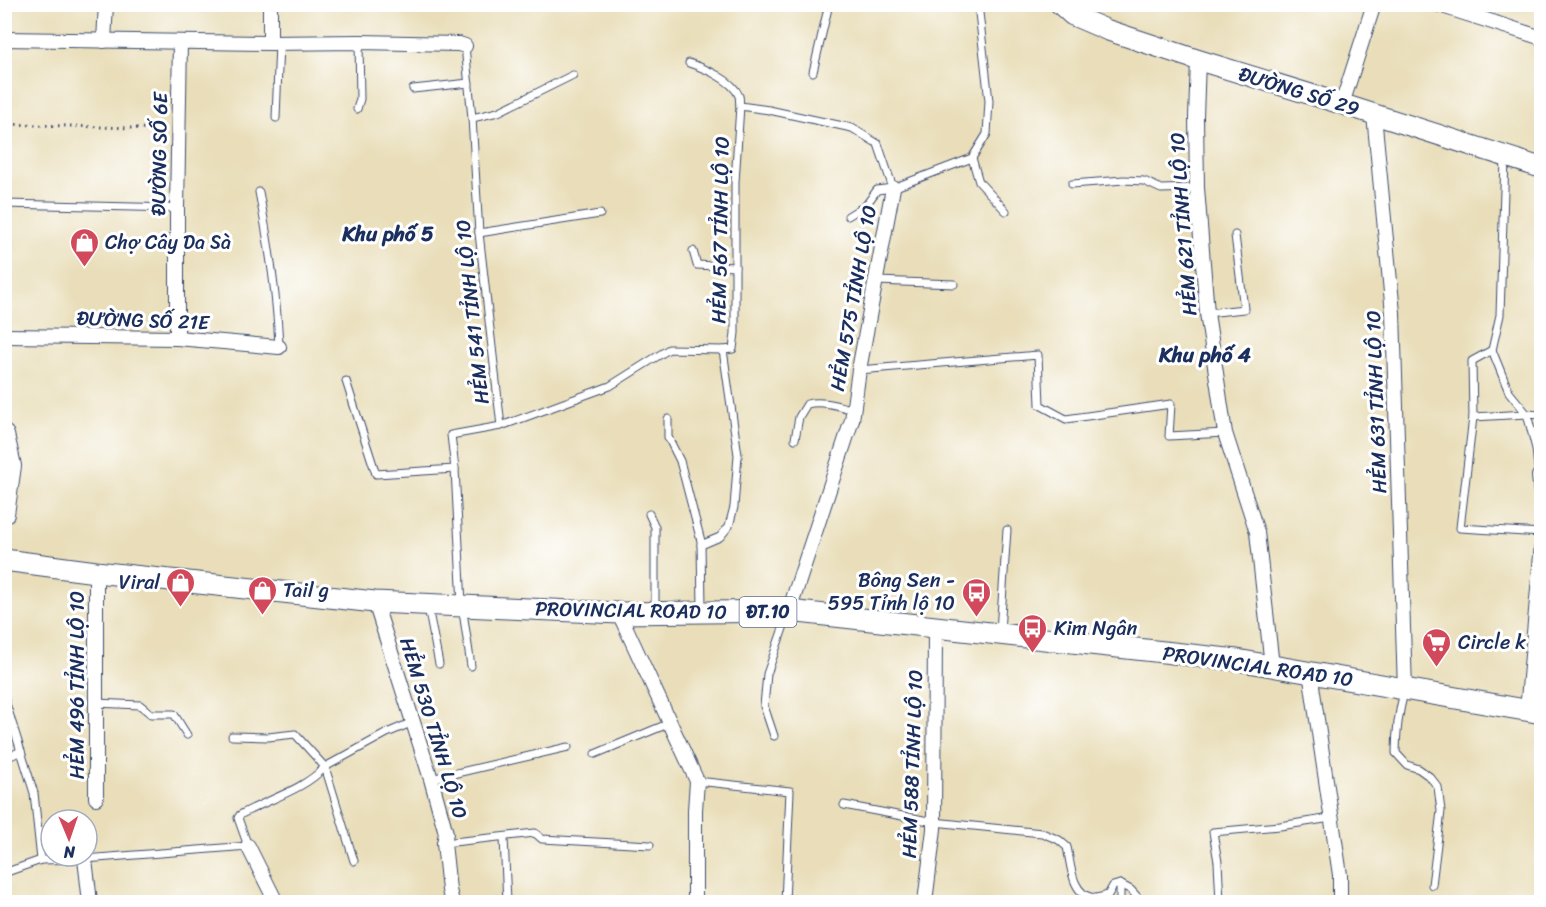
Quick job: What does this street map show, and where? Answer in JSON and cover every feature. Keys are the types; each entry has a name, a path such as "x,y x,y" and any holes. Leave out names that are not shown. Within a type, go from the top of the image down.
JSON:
{"main road":[{"name":"PROVINCIAL ROAD 10","path":"4,560 375,602 619,613 789,611 1237,660 1534,712"}],"street":[{"path":"104,40 106,4"},
{"path":"270,4 274,43"},
{"name":"ĐƯỜNG SỐ 29","path":"1060,4 1072,15 1094,25 1542,168"},
{"path":"1342,104 1374,4"},
{"path":"1436,4 1542,38"},
{"path":"4,39 359,42 465,46"},
{"name":"ĐƯỜNG SỐ 6E","path":"177,338 180,42"},
{"name":"HẺM 621 TỈNH LỘ 10","path":"1198,60 1197,188 1207,313 1225,433 1257,532 1272,666"},
{"name":"HẺM 631 TỈNH LỘ 10","path":"1374,115 1393,313 1405,690"},
{"name":"HẺM 575 TỈNH LỘ 10","path":"789,611 848,431 893,188"},
{"name":"ĐƯỜNG SỐ 21E","path":"4,336 177,338 279,347"},
{"path":"4,435 11,466 4,514"},
{"path":"1540,476 1542,502"},
{"path":"1534,712 1542,544"},
{"name":"HẺM 496 TỈNH LỘ 10","path":"96,572 96,798"},
{"name":"HẺM 530 TỈNH LỘ 10","path":"375,602 446,833 444,843 452,903"},
{"path":"619,613 697,781 695,903"},
{"name":"HẺM 588 TỈNH LỘ 10","path":"925,903 934,822 935,627"},
{"path":"1310,672 1340,875 1340,903"},
{"path":"248,846 276,903"},
{"path":"86,868 90,903"}],"lane":[{"path":"813,72 829,4"},
{"path":"978,4 989,101 987,134 972,158 979,182 1006,211"},
{"path":"357,109 360,99 359,42"},
{"path":"274,43 276,118"},
{"name":"HẺM 541 TỈNH LỘ 10","path":"465,46 479,233 501,426 451,435 462,605 471,666"},
{"path":"689,63 728,82 739,95 740,106 852,128 878,144 893,188 877,190 866,206 849,216"},
{"path":"472,118 498,112 573,75"},
{"path":"413,89 469,83"},
{"name":"HẺM 567 TỈNH LỘ 10","path":"701,545 720,537 729,526 735,497 738,455 723,350 733,349 735,333 735,182 740,106"},
{"path":"1505,156 1500,315 1492,350 1509,392 1527,414 1536,448 1540,476"},
{"name":"HẺM 575 TỈNH LỘ 10","path":"893,188 972,158"},
{"path":"1072,184 1124,180 1144,181 1161,189 1197,188"},
{"path":"260,192 278,310 279,347"},
{"path":"4,204 177,208"},
{"path":"479,233 600,214"},
{"path":"1207,313 1244,309 1235,235"},
{"path":"693,251 697,265 735,267"},
{"path":"877,281 954,284"},
{"path":"501,426 610,386 669,350 723,350"},
{"path":"1492,350 1472,361 1473,417 1460,528 1542,533"},
{"path":"859,370 1038,355 1040,405 1066,419 1171,404 1169,436 1225,433"},
{"path":"345,381 376,474 455,469"},
{"path":"795,439 799,417 807,404 833,405 853,410"},
{"path":"1473,417 1542,415"},
{"path":"668,419 668,437 680,461 701,545 702,612"},
{"path":"650,514 655,527 655,612"},
{"path":"1000,633 1007,530"},
{"path":"427,605 439,664"},
{"path":"774,736 764,706 767,674 789,611"},
{"path":"1405,690 1401,704 1396,753 1407,765 1419,769 1430,777 1438,787 1441,811 1432,885"},
{"path":"4,697 34,793 39,841"},
{"path":"96,703 140,705 152,714 174,714 187,735"},
{"path":"99,858 248,846 238,818 240,815 303,785 317,776 325,767 387,733 413,722"},
{"path":"595,753 670,723"},
{"path":"232,736 267,737 295,734 325,767 354,861"},
{"path":"431,780 568,747"},
{"path":"4,759 21,751"},
{"path":"697,781 790,791 785,903"},
{"path":"844,805 934,822 1041,833 1059,840 1067,847 1074,881 1082,893 1094,898 1108,896 1113,886 1120,884 1131,890 1142,903"},
{"path":"1220,903 1218,862 1213,832 1280,826 1332,818"},
{"path":"444,843 535,833 542,839 650,845"},
{"path":"504,838 507,903"},
{"path":"4,873 39,861"},
{"path":"1120,884 1120,903"}],"path":[{"path":"4,124 167,129"}],"place":[{"name":"Chợ Cây Da Sà","path":"84,268"},
{"name":"Viral","path":"181,608"},
{"name":"Tail g","path":"262,616"},
{"name":"Bông Sen - 595 Tỉnh lộ 10","path":"976,618"},
{"name":"Kim Ngân","path":"1033,654"},
{"name":"Circle k","path":"1437,668"}],"district":[{"name":"Khu phố 5","path":"388,234"},
{"name":"Khu phố 4","path":"1205,355"}]}
